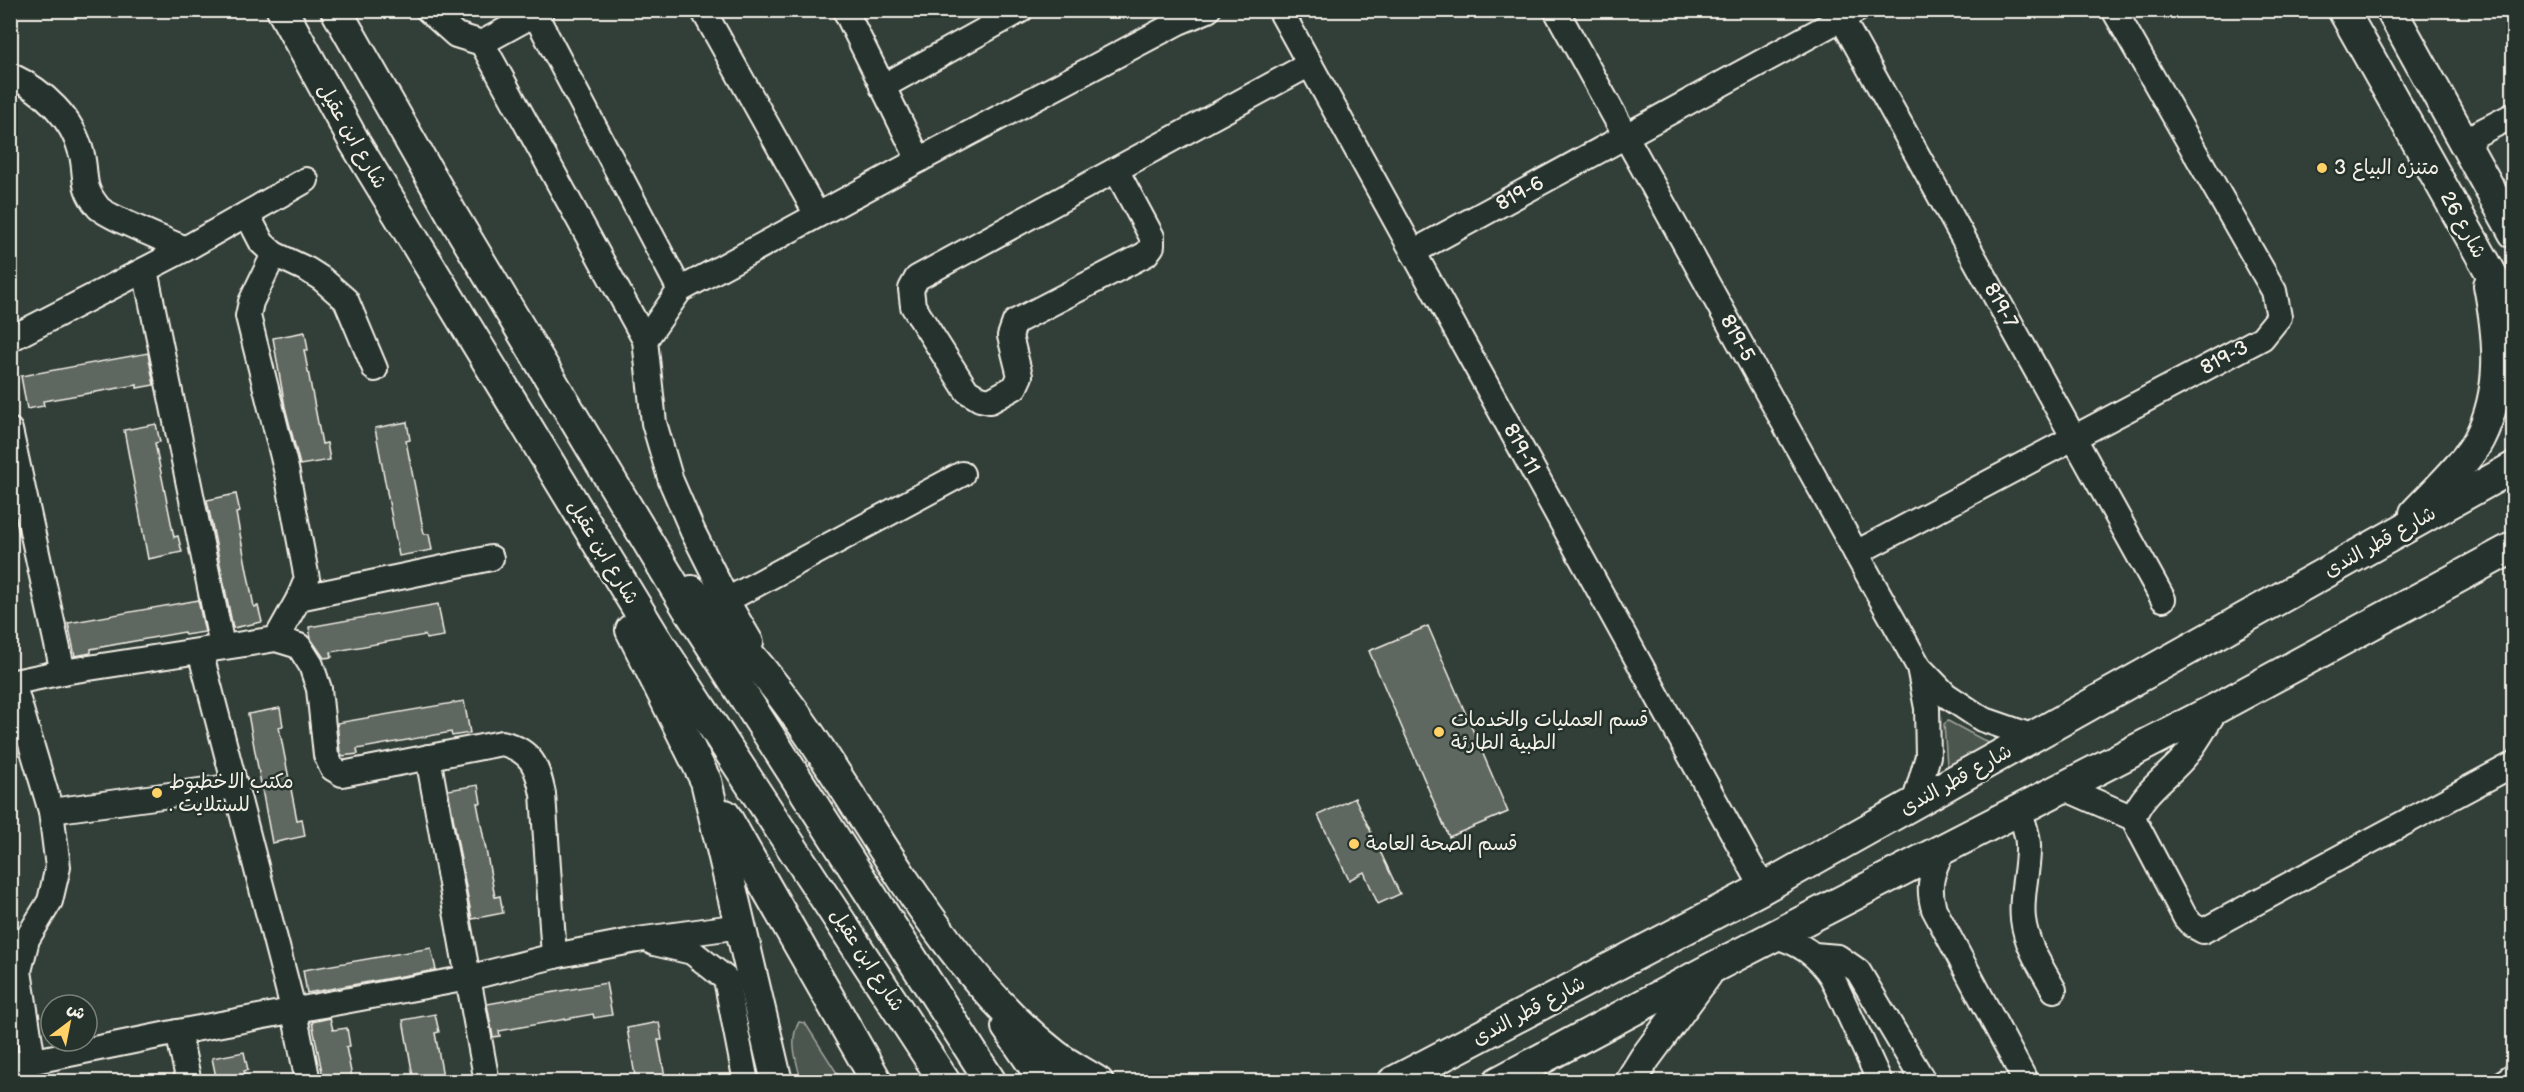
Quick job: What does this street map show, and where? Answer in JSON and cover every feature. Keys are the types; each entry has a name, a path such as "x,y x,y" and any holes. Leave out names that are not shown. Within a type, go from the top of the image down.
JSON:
{"main road":[{"path":"277,10 297,37"},
{"name":"شارع ابن عقيل","path":"282,10 355,143 656,639 806,865 945,1082"},
{"name":"شارع ابن عقيل","path":"336,10 453,216 654,554 991,1082"},
{"name":"شارع 26","path":"2343,10 2514,314"},
{"name":"شارع 26","path":"2391,10 2514,233"},
{"path":"2397,533 2478,441 2491,409 2498,374 2495,319 2485,265"},
{"name":"شارع قطر الندى","path":"1393,1082 1763,888 2514,467"},
{"path":"552,468 706,781 877,1082"},
{"path":"1498,1082 1712,968 2217,708 2514,546"},
{"path":"654,554 711,611 788,703 954,953 1045,1082"},
{"path":"706,781 777,1082"},
{"path":"954,953 1021,1025 1057,1056 1098,1082"},
{"path":"1630,1082 1645,1058 1712,968"}],"street":[{"path":"428,10 456,35 482,43 645,340 654,423 670,481 727,600 788,703"},
{"path":"703,10 817,215"},
{"path":"845,10 918,160"},
{"path":"882,87 1021,10"},
{"path":"645,340 680,290 1171,20 1208,10"},
{"name":"819-11","path":"1280,10 1763,888"},
{"name":"819-5","path":"1557,10 1919,667 1946,695 1982,719 2034,737"},
{"name":"819-3","path":"1856,553 2262,338 2278,317 2274,291 2114,10"},
{"path":"482,43 538,12 680,290"},
{"name":"819-6","path":"1413,252 1626,137 1845,14"},
{"name":"819-7","path":"1845,14 2163,599"},
{"path":"1116,170 1152,237 1152,246 1146,254 1015,322 1010,336 1020,376 1015,387 990,401 980,399 967,391 913,306 911,289 917,278 1310,64"},
{"path":"10,75 40,93 69,124 75,134 82,157 84,186 99,209 185,249"},
{"path":"2463,141 2514,115"},
{"path":"10,339 185,249 306,180"},
{"path":"247,214 262,243 274,254 308,270 346,300 375,369"},
{"path":"274,254 251,302 248,316 287,473 307,579 276,639"},
{"path":"145,270 236,786 294,1011 308,1082"},
{"path":"10,430 63,672"},
{"path":"727,600 962,474"},
{"path":"299,598 491,558"},
{"path":"554,956 543,794 537,768 519,747 502,742 342,774 332,768 326,755 319,689 311,665 298,646 276,639 63,672 12,683 51,811 58,867 50,901 27,939 19,971 22,1064 178,1032 468,978 554,956 637,940 741,926"},
{"name":"819-5","path":"1914,804 1928,756 1927,708 1919,667"},
{"path":"2133,818 2146,795 2188,753 2217,708"},
{"path":"428,757 487,1082"},
{"path":"2062,787 2133,818 2185,917 2192,926 2203,931 2514,764"},
{"path":"51,811 236,786"},
{"path":"2019,809 2028,843 2027,868 2022,893 2023,920 2031,949 2054,990"},
{"path":"1943,850 1931,879 1930,895 1934,909 2026,1082"},
{"path":"1775,936 1802,946 1814,955 1832,977 1880,1082"},
{"path":"637,940 692,952 726,979 746,1082"},
{"path":"1814,955 1838,957 1858,971 1924,1082"},
{"path":"178,1032 189,1082"},
{"path":"2504,1082 2514,1076"}],"shaded area":[{"path":"1948,721 1990,745 1951,766 1947,765 1944,724"},
{"path":"799,1022 805,1023 842,1081 801,1081 794,1044"}],"building":[{"path":"305,332 308,350 304,350 322,444 327,443 330,460 300,465 285,407 273,338"},
{"path":"148,353 154,385 137,388 137,385 43,401 44,406 27,409 21,376"},
{"path":"407,422 410,440 406,441 424,534 429,534 432,550 399,556 375,428"},
{"path":"156,424 160,442 155,443 174,537 178,536 182,552 148,559 124,430"},
{"path":"236,494 240,512 236,513 254,607 258,606 262,622 233,628 207,500"},
{"path":"198,600 205,632 185,635 184,632 91,649 91,653 75,656 68,623"},
{"path":"438,604 444,636 426,639 425,635 331,652 332,657 324,658 311,639 309,627"},
{"name":"قسم العمليات والخدمات الطبية الطارئة","path":"1428,626 1508,812 1449,837 1369,651"},
{"path":"464,701 470,733 452,736 451,732 357,749 358,754 342,756 340,752 337,723"},
{"path":"280,708 283,726 279,727 297,820 302,819 305,836 272,843 248,714"},
{"path":"478,785 481,803 477,803 495,897 500,896 503,913 472,919 448,790"},
{"name":"قسم الصحة العامة","path":"1355,798 1400,894 1378,904 1364,872 1349,880 1318,815"},
{"path":"431,948 436,970 307,993 303,970"},
{"path":"606,983 612,1015 594,1018 593,1014 499,1031 500,1036 493,1037 487,1004"},
{"path":"435,1014 439,1032 435,1033 444,1082 414,1082 403,1020"},
{"path":"330,1018 333,1030 347,1028 350,1046 346,1047 353,1082 324,1082 312,1022"},
{"path":"659,1022 662,1040 658,1040 666,1082 636,1082 627,1028"},
{"path":"244,1052 248,1070 244,1071 246,1082 217,1082 212,1058"}],"place":[{"name":"متنزه البياع 3","path":"2322,168"},
{"name":"قسم العمليات والخدمات الطبية الطارئة","path":"1439,732"},
{"name":"مكتب الاخطبوط . للستلايت","path":"157,793"},
{"name":"قسم الصحة العامة","path":"1354,844"}]}
